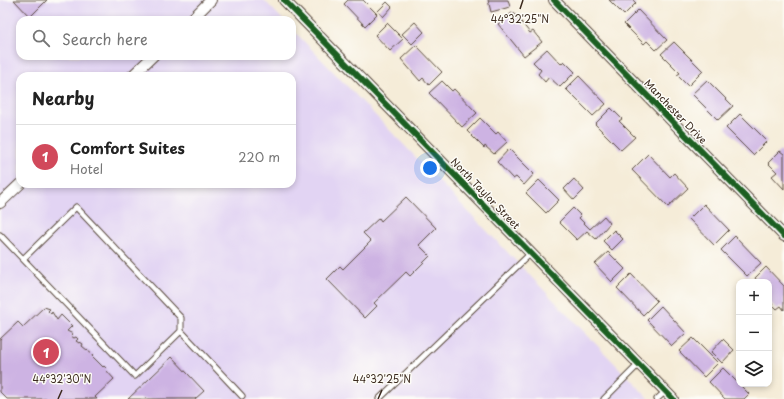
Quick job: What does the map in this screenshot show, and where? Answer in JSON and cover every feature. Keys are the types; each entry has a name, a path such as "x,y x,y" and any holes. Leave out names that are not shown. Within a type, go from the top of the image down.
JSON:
{"street":[{"path":"194,16 211,0"},
{"name":"North Taylor Street","path":"284,0 673,399"},
{"name":"Manchester Drive","path":"554,0 784,236"},
{"path":"136,72 149,60"},
{"path":"0,203 16,188"}],"lane":[{"path":"23,259 76,207 181,318 181,331 242,396"},
{"path":"0,235 135,376 181,331"},
{"path":"379,399 531,254"},
{"path":"604,399 639,364"},
{"path":"657,399 666,391"}],"shaded area":[{"path":"0,0 264,0 279,16 16,16 16,60 296,60 296,33 649,399 0,399"}],"building":[{"path":"14,0 47,0 31,16 29,16"},
{"path":"348,0 363,0 377,14 365,26 344,4"},
{"path":"488,0 508,0 510,7 491,12"},
{"path":"609,0 633,0 636,3 624,15"},
{"path":"387,2 392,7 383,17 378,11"},
{"path":"638,10 667,40 656,50 647,41 644,44 624,24"},
{"path":"513,12 530,33 533,31 542,42 524,56 498,24"},
{"path":"415,22 424,32 412,44 402,34"},
{"path":"387,23 403,39 390,51 375,35"},
{"path":"674,42 703,71 688,86 677,75 680,73 661,54"},
{"path":"416,45 442,72 429,85 423,78 420,81 401,59"},
{"path":"547,49 561,64 564,61 575,72 560,87 549,77 545,82 538,74 541,70 533,62"},
{"path":"579,76 606,104 593,116 566,89"},
{"path":"707,80 733,106 718,120 692,94"},
{"path":"442,81 452,91 454,89 477,113 462,127 429,93"},
{"path":"611,108 622,119 619,121 635,137 621,150 595,124"},
{"path":"740,114 767,141 753,155 726,128"},
{"path":"480,118 496,134 498,132 507,142 494,154 485,146 484,148 467,131"},
{"path":"509,149 534,174 524,185 516,177 513,179 497,162"},
{"path":"780,151 784,154 784,189 772,176 777,172 768,163"},
{"path":"648,154 670,177 674,173 688,188 668,207 632,170"},
{"path":"574,179 584,190 574,200 564,189"},
{"path":"539,180 559,200 546,213 526,193"},
{"path":"406,197 436,228 419,245 430,256 410,276 406,272 374,303 377,306 365,318 327,279 340,266 343,269 371,241 363,233 379,218 381,221"},
{"path":"704,204 729,230 714,245 689,219"},
{"path":"573,208 581,216 579,218 590,229 604,216 610,223 596,239 587,231 577,240 559,222"},
{"path":"614,230 623,239 612,250 603,241"},
{"path":"735,236 761,263 747,276 721,250"},
{"path":"608,252 625,269 612,282 595,264"},
{"path":"766,267 784,286 784,310 781,306 777,309 772,304 772,279 755,278"},
{"path":"631,274 657,301 643,315 617,288"},
{"path":"661,306 686,333 672,346 647,320"},
{"path":"44,307 50,309 48,311 51,314 52,312 57,320 61,315 72,326 67,331 73,334 71,336 78,339 76,341 83,344 82,346 93,355 92,356 103,367 104,366 107,369 106,370 114,379 95,397 97,399 7,399 0,392 0,339 18,322 23,327"},
{"path":"693,338 718,363 704,377 679,351"},
{"path":"723,339 734,350 722,363 711,352"},
{"path":"172,357 204,391 195,399 128,399"},
{"path":"723,368 736,381 736,387 742,387 749,394 744,399 725,399 709,382"}],"cycle path":[{"path":"284,0 673,399"},
{"path":"554,0 784,236"}],"place":[{"name":"Comfort Suites","path":"46,352"}]}
